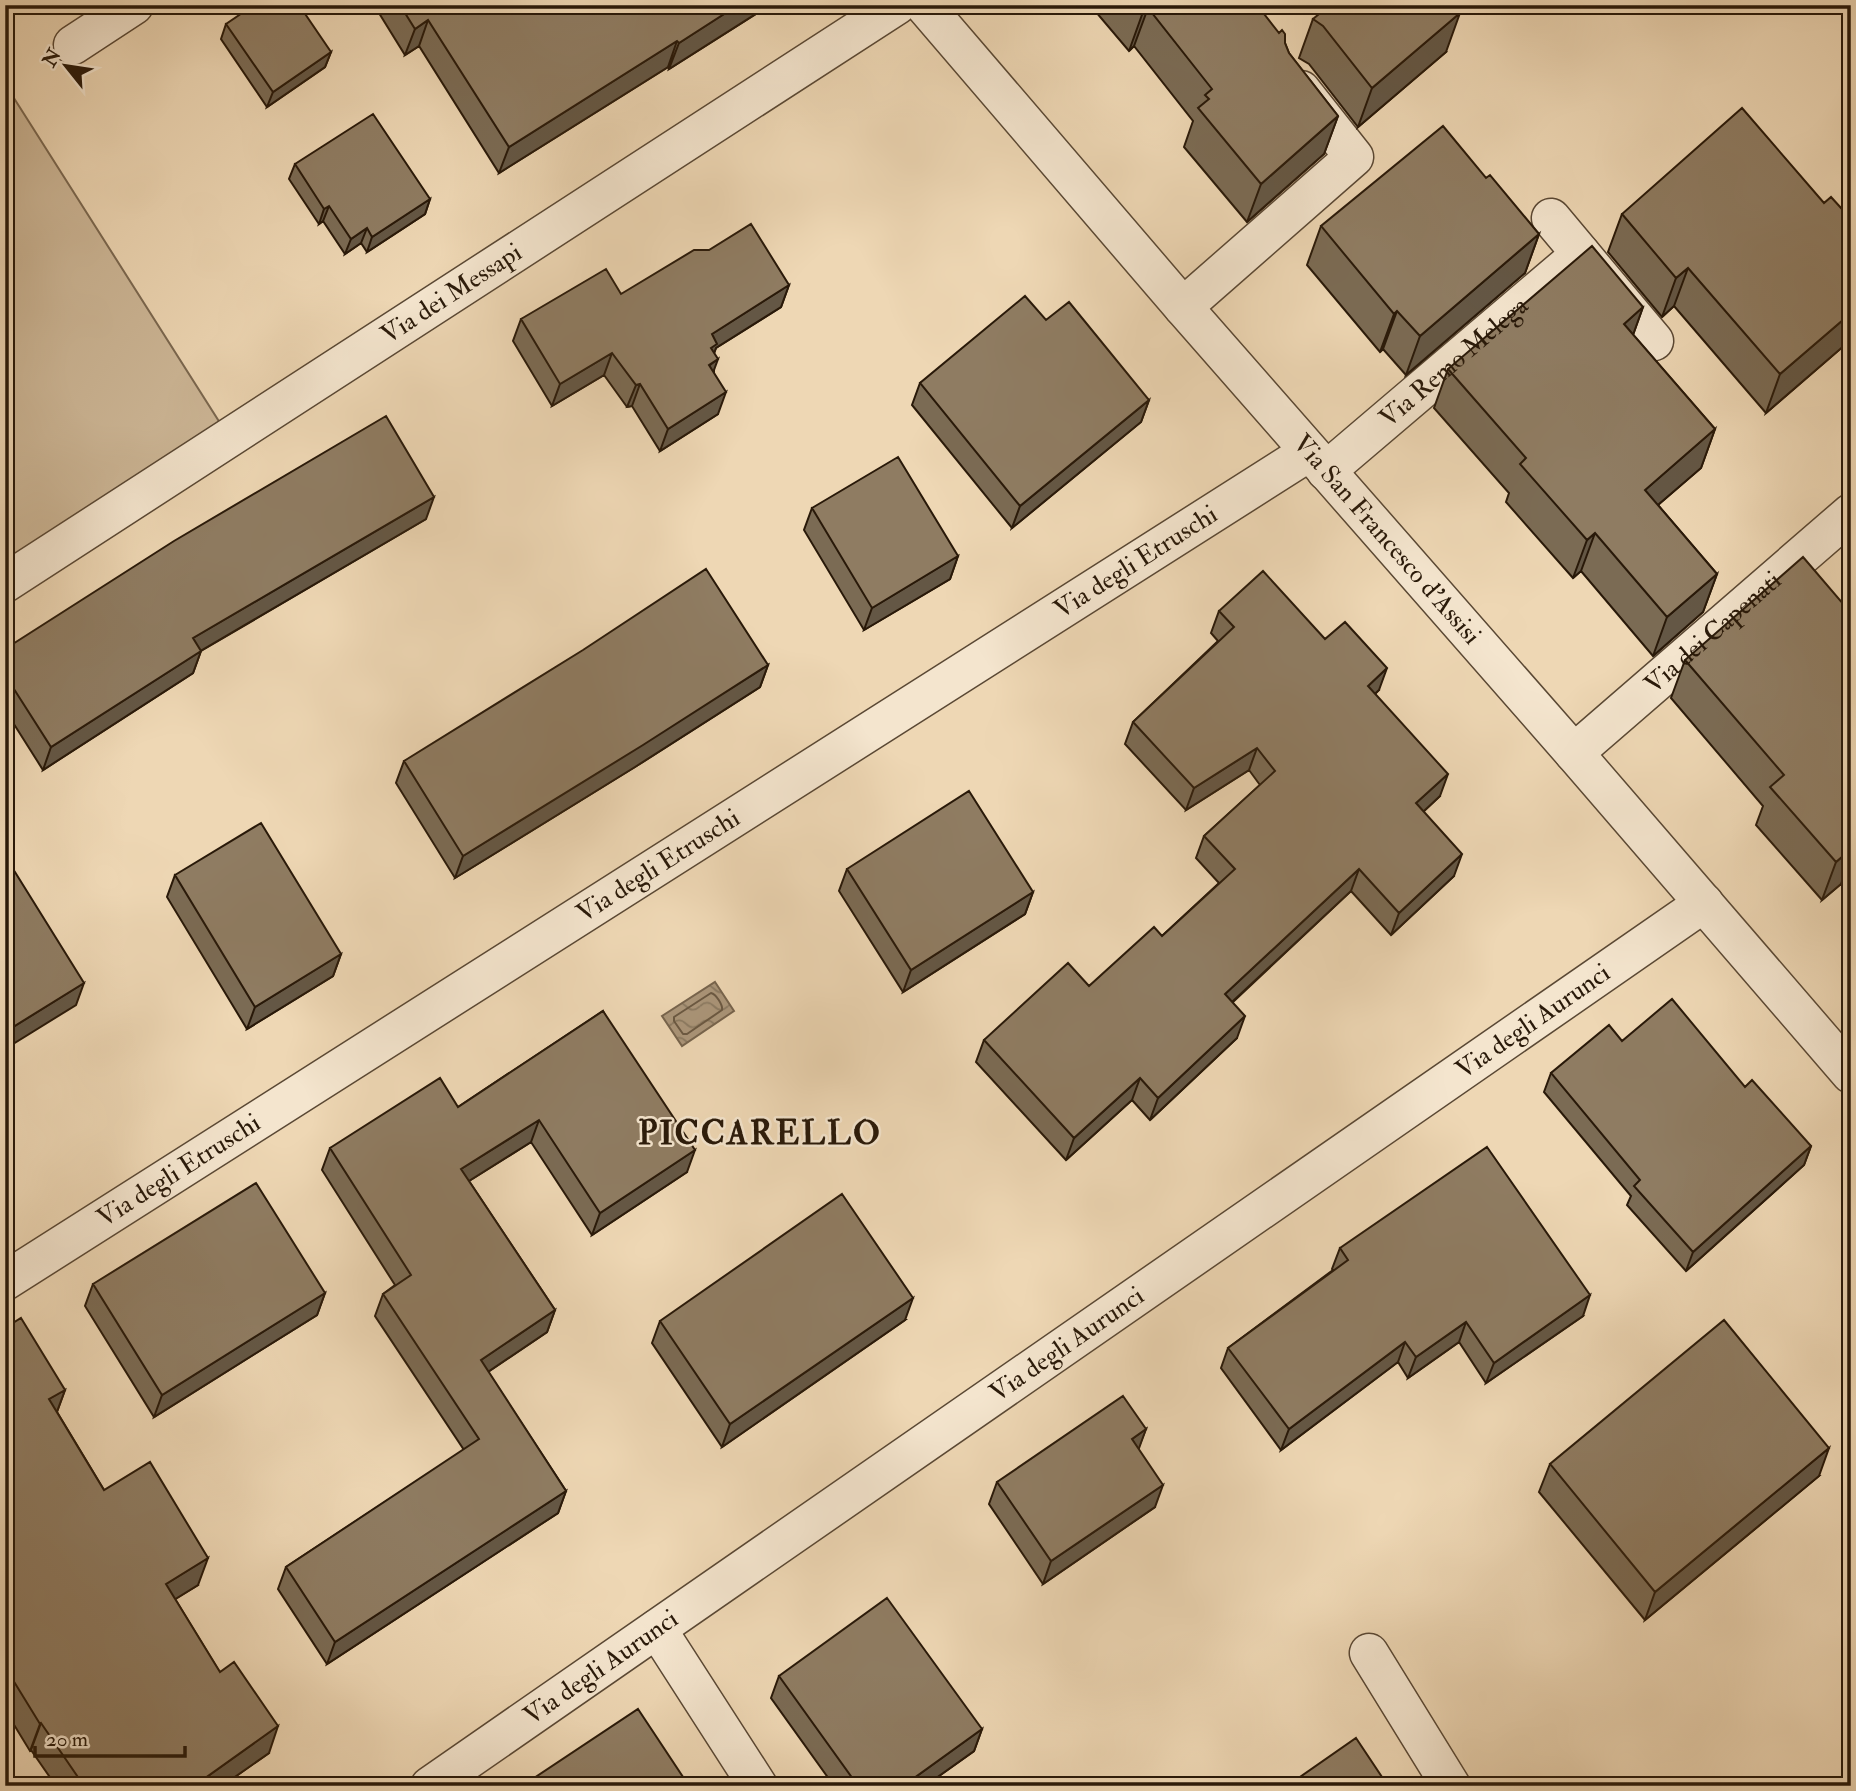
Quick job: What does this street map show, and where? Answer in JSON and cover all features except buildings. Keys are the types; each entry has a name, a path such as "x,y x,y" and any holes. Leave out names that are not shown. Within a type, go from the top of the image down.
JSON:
{"street":[{"path":"73,45 134,5"},
{"name":"Via dei Messapi","path":"5,583 897,5"},
{"name":"Via San Francesco d'Assisi","path":"924,5 1183,307 1851,1074"},
{"path":"1183,307 1354,157 1292,78"},
{"path":"1551,218 1654,341"},
{"name":"Via Remo Melega","path":"1318,461 1581,254"},
{"name":"Via degli Etruschi","path":"5,1281 1318,461"},
{"name":"Via dei Capenati","path":"1574,753 1851,513"},
{"name":"Via degli Aurunci","path":"430,1786 1704,903"},
{"path":"657,1629 758,1786"},
{"path":"1370,1653 1451,1786"}],"shaded area":[{"path":"5,84 227,434 5,575"}],"water":[{"path":"715,982 734,1011 682,1046 662,1016"}],"district":[{"name":"PICCARELLO","path":"760,1133"}]}
